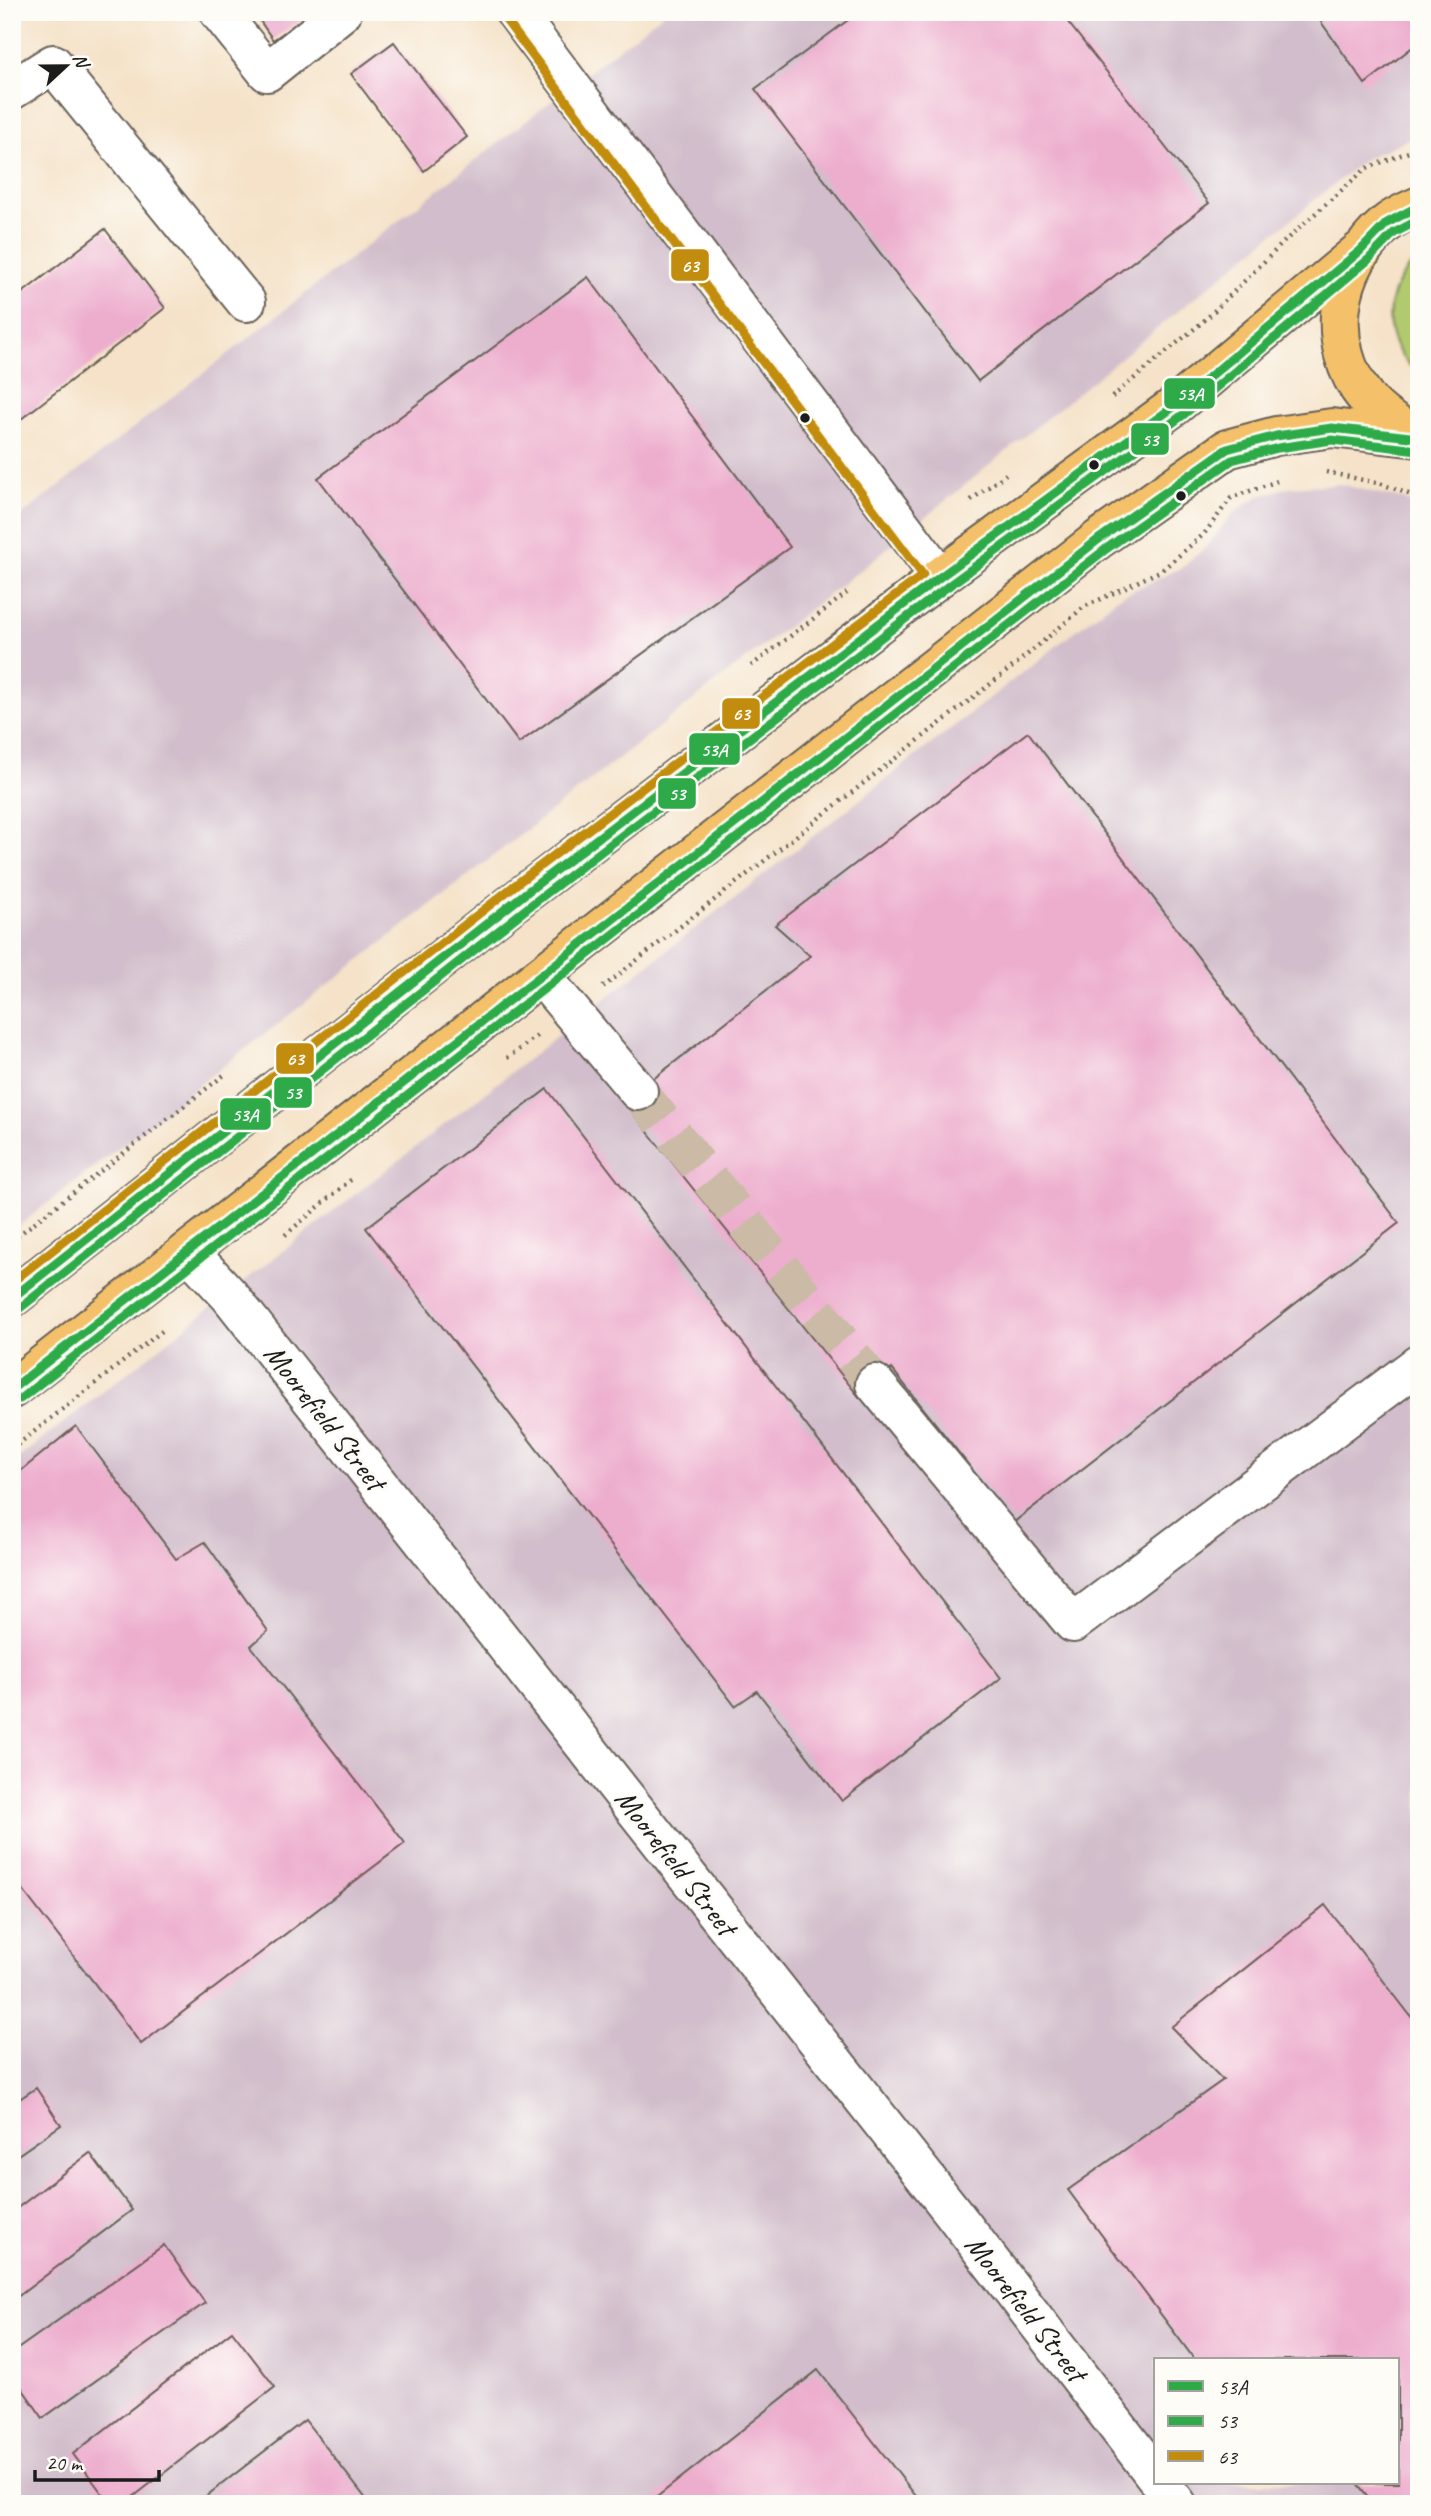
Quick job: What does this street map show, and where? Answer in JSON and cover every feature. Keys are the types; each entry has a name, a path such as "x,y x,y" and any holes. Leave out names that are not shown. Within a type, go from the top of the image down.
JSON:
{"main road":[{"path":"12,1298 527,892 940,577 1176,405 1360,251 1387,223 1419,206"},
{"path":"1360,251 1343,287 1339,326 1346,364 1366,398 1395,424 1418,438"},
{"path":"12,1389 190,1253 1099,539 1227,449 1276,436 1332,428 1418,438"}],"street":[{"path":"219,12 267,72 342,12"},
{"path":"514,12 940,577"},
{"path":"12,90 52,64 246,302"},
{"path":"542,977 638,1091"},
{"name":"Moorefield Street","path":"190,1253 248,1318 934,2188 1154,2474"},
{"path":"875,1384 1073,1623 1419,1364"},
{"path":"1162,2484 1177,2504"}],"path":[{"path":"1102,406 1206,319 1292,234 1367,168 1419,148"},
{"path":"970,501 1014,469"},
{"path":"1322,471 1382,484 1419,498"},
{"path":"505,1059 571,1012 1016,664 1084,607 1162,570 1204,534 1231,498 1285,478"},
{"path":"285,1235 355,1176"},
{"path":"12,1449 162,1331"}],"shaded area":[{"path":"665,12 1419,12 1419,134 1365,159 863,568 12,1231 12,523"},
{"path":"1340,484 1401,499 1419,507 1419,2504 12,2504 12,1463 1119,597 1181,568 1206,547 1233,513 1259,496 1289,487"}],"green space":[{"path":"1419,258 1419,373 1396,347 1389,316 1397,285 1406,270"}],"building":[{"path":"254,12 313,12 273,40"},
{"path":"859,12 1060,12 1209,203 978,381 755,89"},
{"path":"1314,12 1419,12 1419,42 1365,84"},
{"path":"394,42 467,137 424,171 351,74"},
{"path":"105,229 165,308 12,426 12,301"},
{"path":"588,277 790,547 519,743 318,478"},
{"path":"1028,732 1399,1223 1014,1522 892,1369 860,1398 624,1102 810,956 775,925"},
{"path":"547,1089 1001,1678 842,1801 757,1691 735,1706 366,1228"},
{"path":"76,1426 176,1559 205,1542 268,1631 251,1646 405,1843 141,2044 12,1876 12,1478"},
{"path":"1325,1905 1419,2027 1419,2504 1373,2504 1357,2484 1400,2484 1400,2358 1194,2358 1068,2190 1223,2080 1171,2027"},
{"path":"36,2088 61,2125 12,2159 12,2104"},
{"path":"90,2153 132,2210 12,2301 12,2212"},
{"path":"164,2245 205,2303 43,2418 12,2374 12,2353"},
{"path":"232,2331 275,2387 124,2504 110,2504 73,2454"},
{"path":"818,2370 922,2504 648,2504"},
{"path":"305,2420 370,2504 196,2504"}],"tunnel":[{"path":"638,1091 875,1384"}],"transit line":[{"name":"63","path":"12,1282 519,882 923,575 505,19"},
{"name":"53A","path":"12,1298 527,892 940,577 1176,405 1360,251 1387,223 1419,206"},
{"name":"53","path":"20,1308 535,902 947,587 1183,415 1368,260 1394,233 1419,220"},
{"name":"53A","path":"12,1389 1099,539 1227,449 1276,436 1332,428 1419,438"},
{"name":"53","path":"20,1399 1106,549 1232,460 1278,448 1332,440 1418,450"}]}
